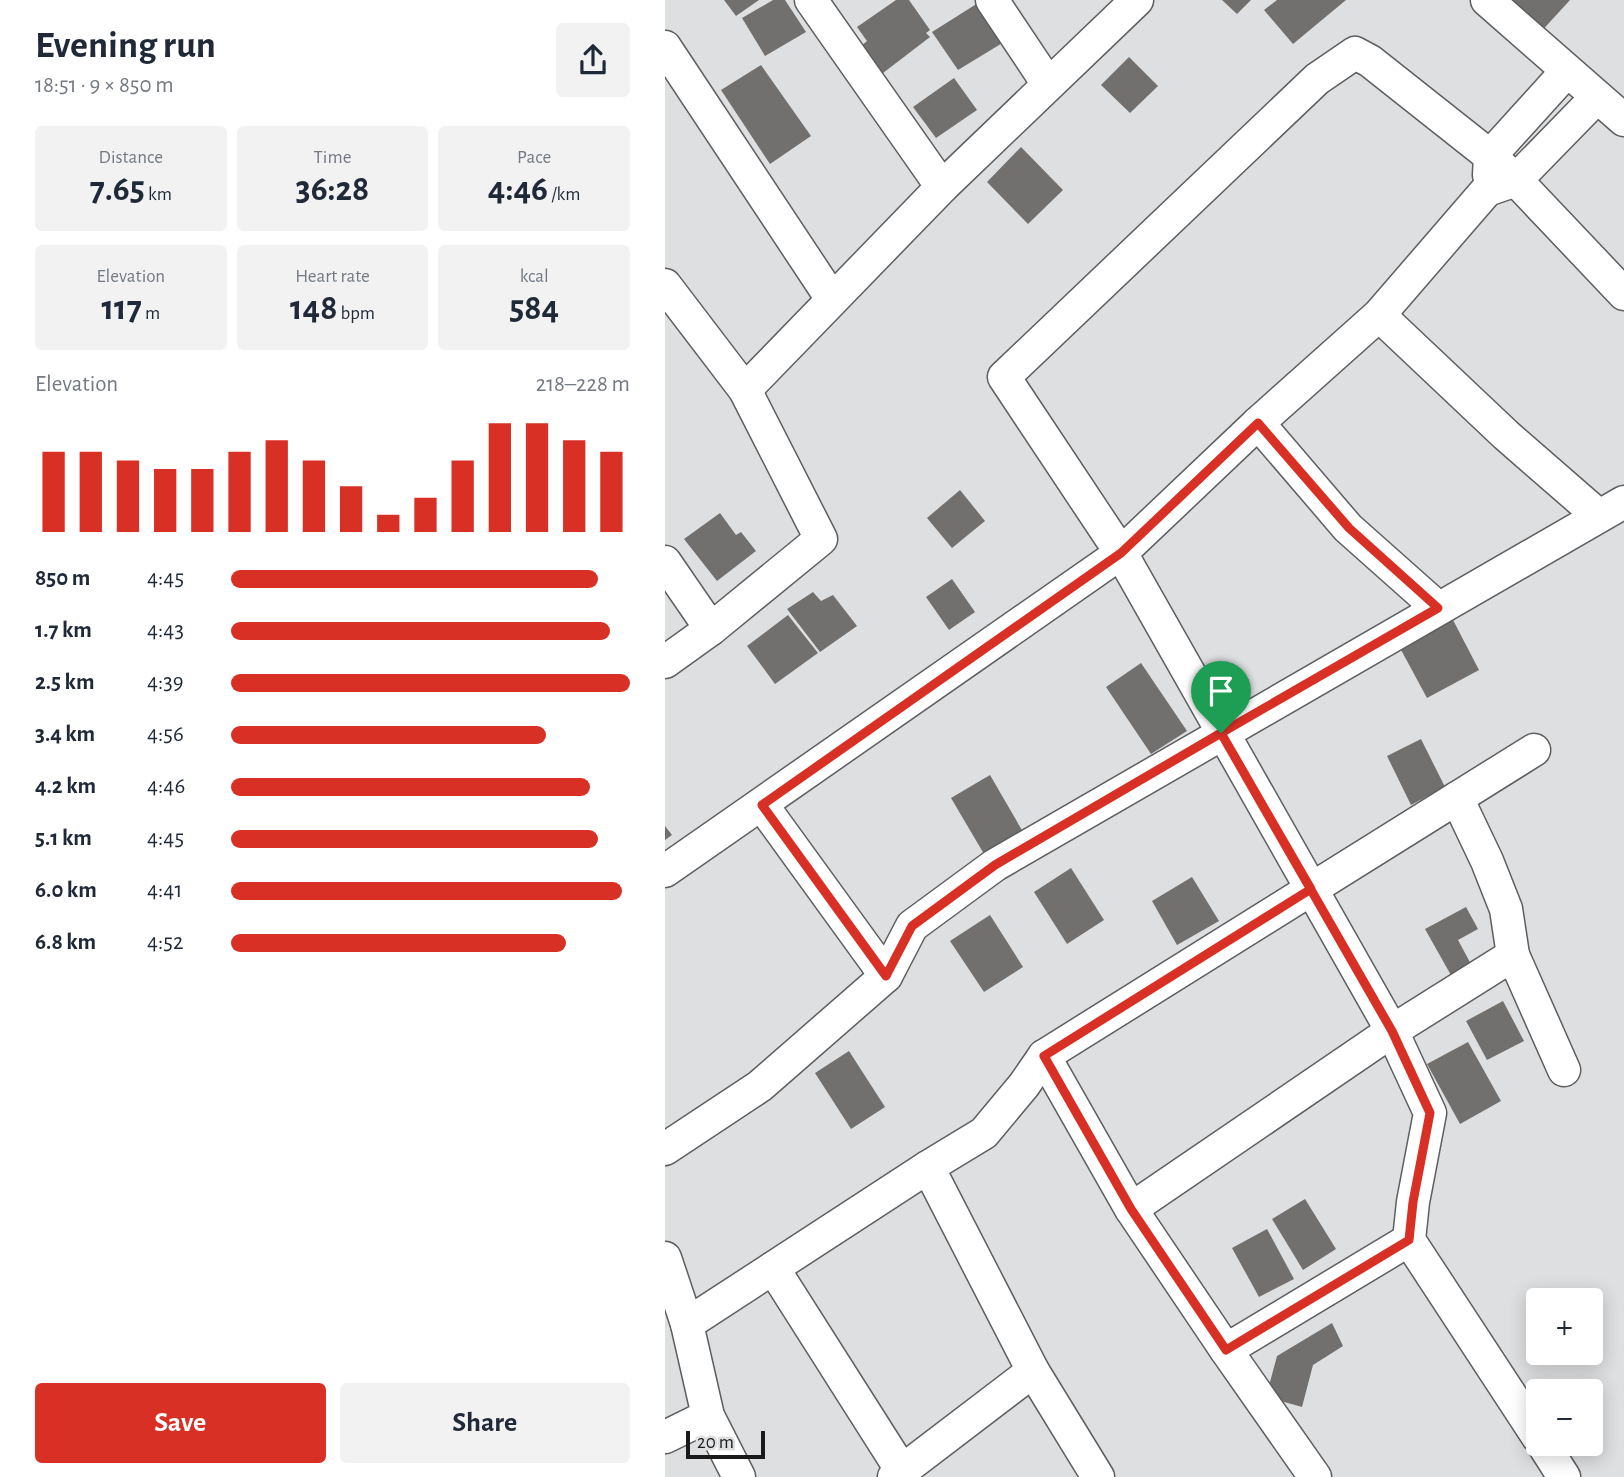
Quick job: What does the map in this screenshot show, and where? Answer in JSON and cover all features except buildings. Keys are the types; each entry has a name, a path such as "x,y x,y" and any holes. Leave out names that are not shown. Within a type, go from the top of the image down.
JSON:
{"street":[{"path":"811,0 942,187"},
{"path":"992,0 1048,84"},
{"path":"745,390 942,187 1137,0"},
{"path":"1487,0 1624,121"},
{"path":"665,47 832,299"},
{"path":"1526,1419 1409,1240 1413,1202 1430,1113 1392,1031 1121,553 1004,377 1317,79 1355,53 1370,61 1490,156 1624,294"},
{"path":"1487,190 1490,156 1567,71"},
{"path":"665,871 1121,553 1258,423 1379,315 1487,190 1516,180 1597,97"},
{"path":"665,285 745,390 821,539 711,629 665,662"},
{"path":"665,1149 760,1086 886,976 912,926 995,865 1611,509 1506,435 1379,315"},
{"path":"1258,423 1349,528 1438,608"},
{"path":"665,562 711,629"},
{"path":"687,1324 984,1133 1044,1056 1534,750"},
{"path":"1457,798 1506,909 1513,955 1564,1070"},
{"path":"762,805 886,976"},
{"path":"1131,1209 1392,1031 1513,955"},
{"path":"1044,1056 1131,1209 1315,1477"},
{"path":"928,1167 1033,1371 1098,1477"},
{"path":"1226,1350 1409,1240"},
{"path":"665,1258 687,1324 708,1416 739,1477"},
{"path":"773,1268 898,1474 1033,1371"},
{"path":"665,1437 708,1416"},
{"path":"1551,1456 1564,1477"}],"route":[{"path":"1221,733 995,865 912,926 886,976 762,805 1121,553 1258,423 1349,528 1438,608 1221,733 1392,1031 1430,1113 1413,1202 1409,1240 1226,1350 1131,1209 1044,1056 1311,889 1221,733"}]}
